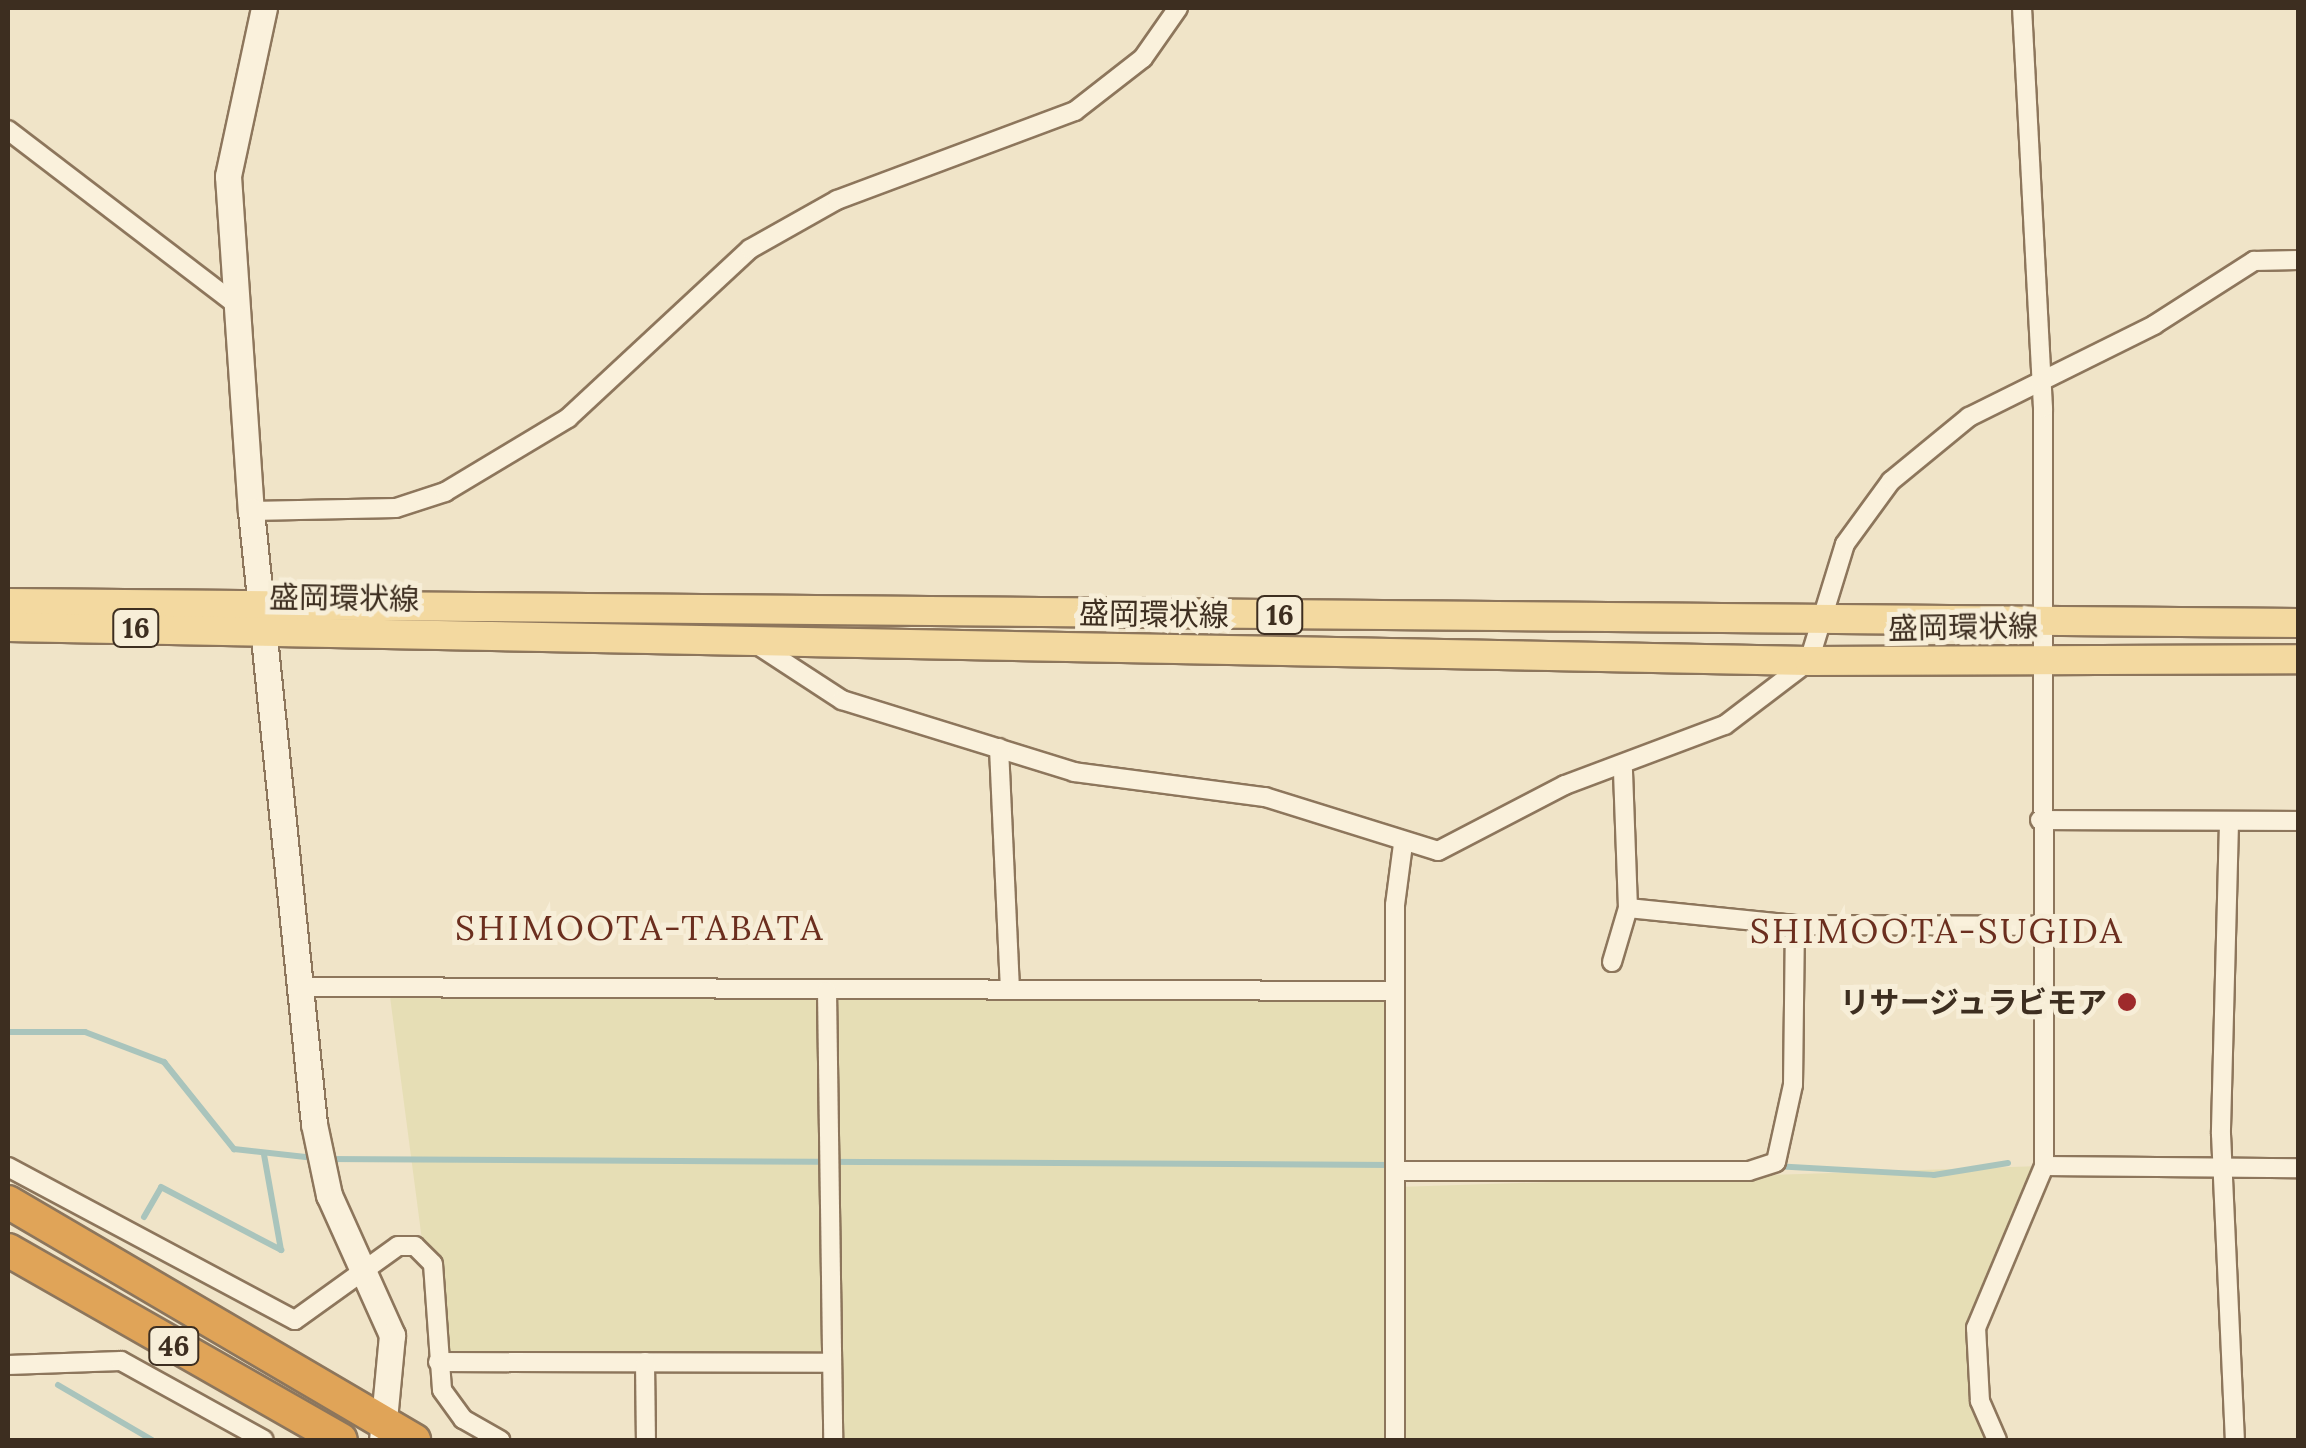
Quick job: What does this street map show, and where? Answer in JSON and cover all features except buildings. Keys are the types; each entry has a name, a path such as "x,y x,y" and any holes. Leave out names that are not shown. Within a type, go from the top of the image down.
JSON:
{"highway":[{"name":"46","path":"8,1202 382,1431 414,1440"},
{"name":"46","path":"8,1250 341,1440"}],"main road":[{"name":"盛岡環状線","path":"8,603 747,638 1809,661 2298,659"},
{"name":"盛岡環状線","path":"8,626 262,616 1820,621 2044,626 2298,623"}],"street":[{"path":"264,8 228,176 250,511 328,1195 392,1334 382,1431"},
{"path":"250,511 396,508 445,492 568,418 750,249 837,200 1074,111 1143,58 1178,8"},
{"path":"1997,1440 1980,1401 1976,1328 2044,1166 2040,926 2042,383 2022,8"},
{"path":"8,130 234,303"},
{"path":"747,638 842,700 1074,772 1265,798 1403,844 1438,851 1565,786 1622,770 1725,725 1809,661 1845,544 1891,482 1969,417 2042,383 2254,261 2298,260"},
{"path":"999,748 1010,988"},
{"path":"1612,962 1628,908 1622,770"},
{"path":"2040,820 2298,821"},
{"path":"2229,823 2222,1165 2235,1440"},
{"path":"1395,1440 1395,991 1403,844"},
{"path":"1628,908 1795,924 2040,926"},
{"path":"1397,1171 1749,1170 1776,1162 1793,1085 1795,924"},
{"path":"303,987 1395,991"},
{"path":"827,991 833,1440"},
{"path":"2044,1166 2298,1168"},
{"path":"8,1167 295,1320 398,1246 426,1252 438,1362 463,1419 500,1440"},
{"path":"8,1365 121,1361 264,1440"},
{"path":"438,1362 832,1363"},
{"path":"645,1362 646,1440"}],"shaded area":[{"path":"389,989 1395,991 1398,1187 2044,1166 1976,1328 1994,1440 834,1440 834,1363 438,1362"}],"waterway":[{"path":"8,1032 85,1032 164,1062 234,1149 314,1158"},
{"path":"144,1217 161,1187 281,1250 264,1155"},
{"path":"326,1159 1393,1165"},
{"path":"1775,1166 1934,1175 2008,1163"},
{"path":"58,1385 152,1440"}],"place":[{"name":"リサージュラビモア","path":"2127,1002"}],"district":[{"name":"SHIMOOTA-TABATA","path":"640,928"},
{"name":"SHIMOOTA-SUGIDA","path":"1937,931"}]}
